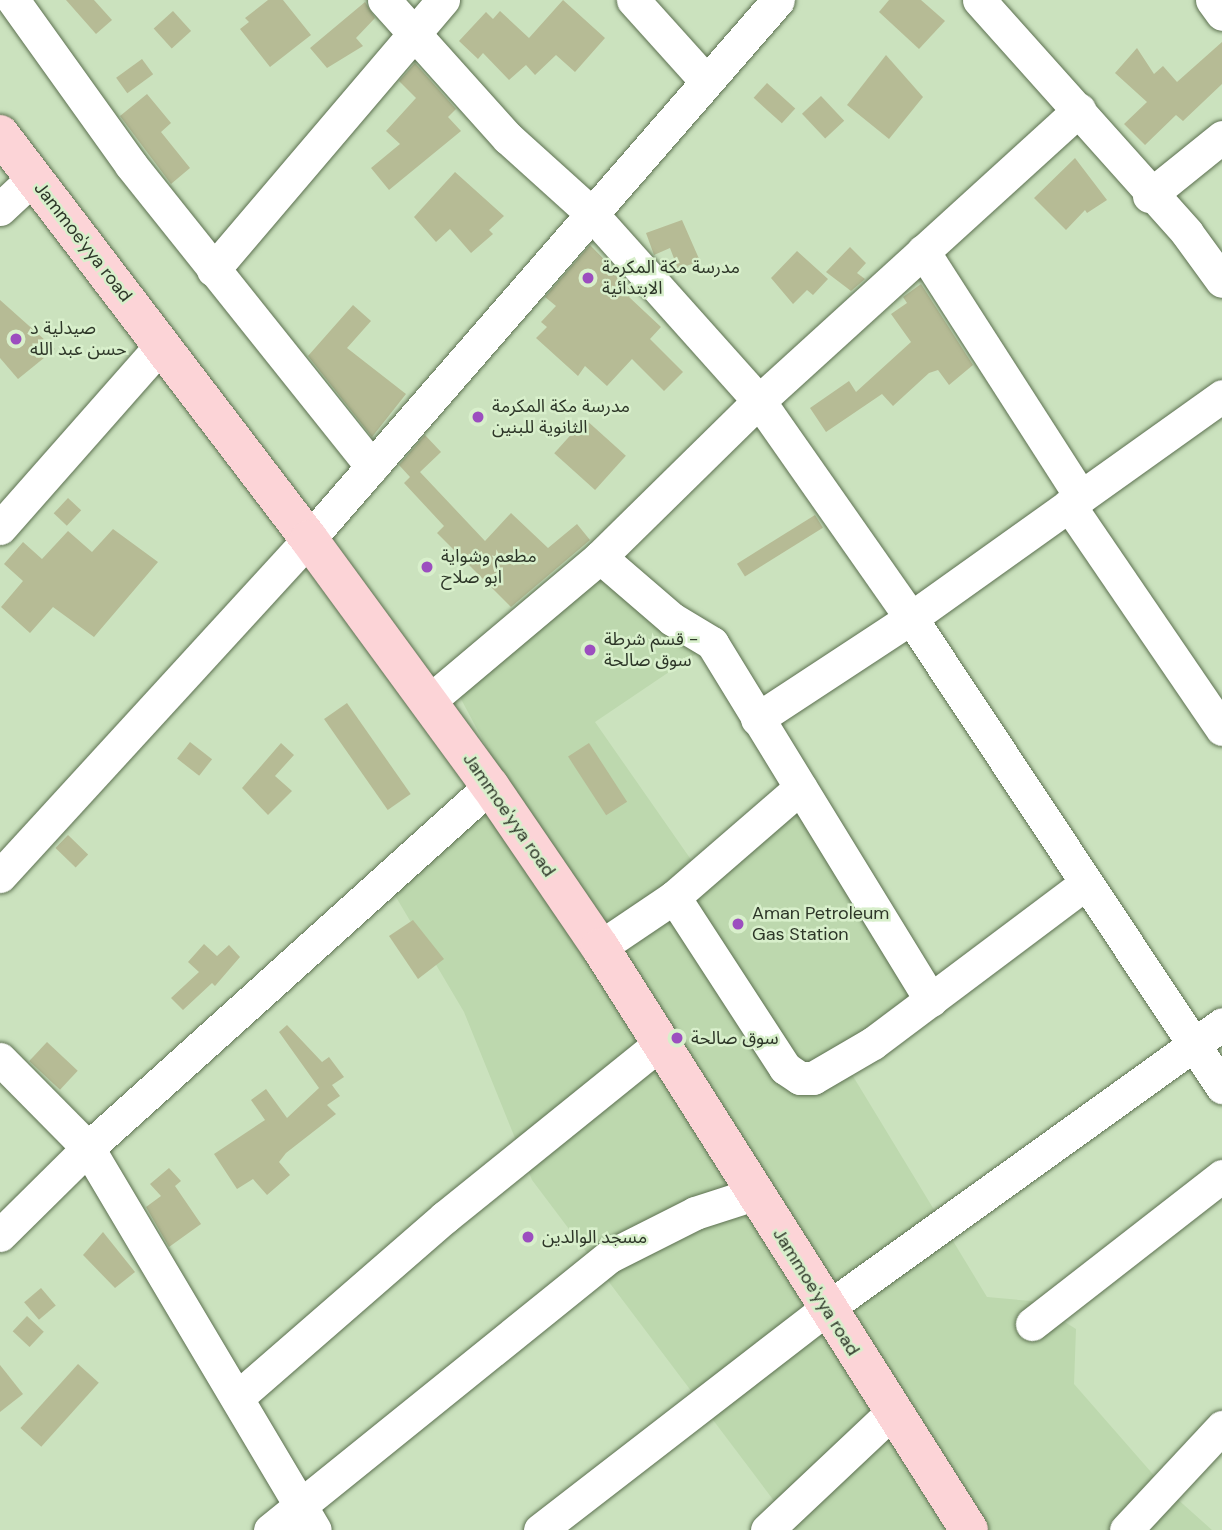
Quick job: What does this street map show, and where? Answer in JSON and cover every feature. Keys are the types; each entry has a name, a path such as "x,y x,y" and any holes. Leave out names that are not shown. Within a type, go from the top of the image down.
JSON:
{"main road":[{"name":"Jammoe'yya road","path":"0,134 309,539 490,786 600,947 826,1310 969,1530"}],"street":[{"path":"384,0 509,138 590,212 759,401 911,618 1222,1087"},
{"path":"213,270 443,0"},
{"path":"633,0 705,79"},
{"path":"0,876 309,539 705,79 778,0"},
{"path":"979,0 1079,110 1149,196 1187,233 1222,281"},
{"path":"1212,0 1222,14"},
{"path":"15,8 213,270 372,467"},
{"path":"428,702 600,557 759,401 1079,110"},
{"path":"1149,196 1222,137"},
{"path":"0,209 33,178"},
{"path":"923,251 1075,501 1222,729"},
{"path":"0,528 162,344"},
{"path":"757,719 911,618 1219,403"},
{"path":"600,557 672,619 712,643 931,999"},
{"path":"0,1235 88,1148 490,786"},
{"path":"600,947 674,897 800,788"},
{"path":"674,897 785,1068 800,1077 813,1078 845,1063 1086,883"},
{"path":"540,1530 826,1310 1222,1024"},
{"path":"239,1396 445,1217 661,1043"},
{"path":"0,1059 88,1148 239,1396 307,1519"},
{"path":"1032,1324 1222,1177"},
{"path":"270,1530 307,1519 610,1256 695,1213 754,1194"},
{"path":"767,1530 892,1412"},
{"path":"1126,1530 1222,1427"}],"shaded area":[{"name":"سوق صالحة","path":"600,557 712,643 595,722 701,874 800,788 931,1000 845,1063 987,1297 1031,1301 1076,1329 1074,1384 1165,1488 1212,1530 796,1530 532,1180 464,1012 393,892 503,778 452,682"}],"building":[{"path":"66,0 94,0 112,20 96,34"},
{"path":"268,0 283,0 311,35 270,67 240,29 249,22 245,18"},
{"path":"563,0 605,38 575,72 556,55 535,75 526,65 509,80 483,53 478,59 459,41 486,12 493,19 500,11 529,38"},
{"path":"889,0 921,0 945,21 919,49 879,12"},
{"path":"365,2 375,18 356,38 363,46 327,68 310,48"},
{"path":"173,11 191,31 172,48 154,28"},
{"path":"1222,42 1222,84 1183,121 1176,115 1145,145 1124,124 1147,102 1115,73 1137,48 1154,74 1163,66 1177,82"},
{"path":"886,55 923,97 889,139 847,105"},
{"path":"142,59 153,74 127,93 116,78"},
{"path":"415,63 456,109 448,117 461,131 389,190 371,168 400,144 386,131 416,98 399,81"},
{"path":"767,83 795,108 782,123 754,98"},
{"path":"147,94 171,123 161,132 190,168 171,184 120,116"},
{"path":"821,96 844,121 825,139 802,114"},
{"path":"1075,158 1107,200 1087,213 1085,210 1066,230 1034,198"},
{"path":"455,172 504,216 489,230 493,234 471,253 450,229 436,242 414,217"},
{"path":"682,220 700,261 678,269 670,248 654,255 646,233"},
{"path":"590,245 635,291 629,297 661,327 650,339 683,372 664,391 632,359 607,386 585,366 578,376 536,338 547,327 541,322 556,306 545,297"},
{"path":"850,247 866,263 857,273 865,279 851,291 826,272"},
{"path":"797,251 828,279 813,295 807,290 793,304 771,278"},
{"path":"921,284 973,365 949,385 938,370 929,373 893,406 882,394 826,432 810,408 849,381 856,392 911,342 891,314 907,303 903,297"},
{"path":"0,300 55,349 18,379 0,358"},
{"path":"353,305 371,321 347,348 406,394 372,437 308,356"},
{"path":"585,419 626,456 595,490 554,453"},
{"path":"425,435 441,452 420,472 485,541 511,513 548,548 577,524 590,540 511,607 437,533 444,526 404,483 410,477 399,465"},
{"path":"68,498 81,510 67,526 54,513"},
{"path":"815,515 823,528 745,576 737,564"},
{"path":"113,529 158,562 94,637 53,607 30,633 1,607 23,581 4,564 23,542 42,559 68,531 92,552"},
{"path":"347,703 411,794 388,810 324,719"},
{"path":"190,742 212,759 199,776 177,759"},
{"path":"281,743 294,755 275,776 292,791 268,815 242,788"},
{"path":"589,743 627,802 606,815 568,757"},
{"path":"68,835 88,854 76,867 55,848"},
{"path":"413,920 444,959 418,979 389,936"},
{"path":"204,944 217,956 229,945 240,957 215,986 212,983 183,1010 171,998 199,972 188,962"},
{"path":"287,1025 322,1062 329,1057 344,1077 332,1085 340,1096 327,1105 336,1114 286,1153 279,1162 290,1175 267,1195 253,1179 237,1189 214,1154 265,1120 251,1100 266,1089 287,1118 319,1088 279,1032"},
{"path":"47,1042 78,1071 60,1090 29,1061"},
{"path":"169,1168 181,1181 175,1186 201,1224 169,1247 146,1207 161,1196 150,1184"},
{"path":"103,1232 135,1272 115,1288 83,1255"},
{"path":"41,1288 56,1306 39,1320 24,1302"},
{"path":"27,1316 44,1332 29,1347 13,1331"},
{"path":"78,1364 99,1383 41,1447 20,1428"},
{"path":"0,1365 23,1394 0,1412"}],"place":[{"name":"مدرسة مكة المكرمة الابتدائية","path":"588,278"},
{"name":"صيدلية د حسن عبد الله","path":"16,339"},
{"name":"مدرسة مكة المكرمة الثانوية للبنين","path":"478,417"},
{"name":"مطعم وشواية ابو صلاح","path":"427,567"},
{"name":"قسم شرطة - سوق صالحة","path":"590,650"},
{"name":"Aman Petroleum Gas Station","path":"738,924"},
{"name":"سوق صالحة","path":"677,1038"},
{"name":"مسجد الوالدين","path":"528,1237"}]}
